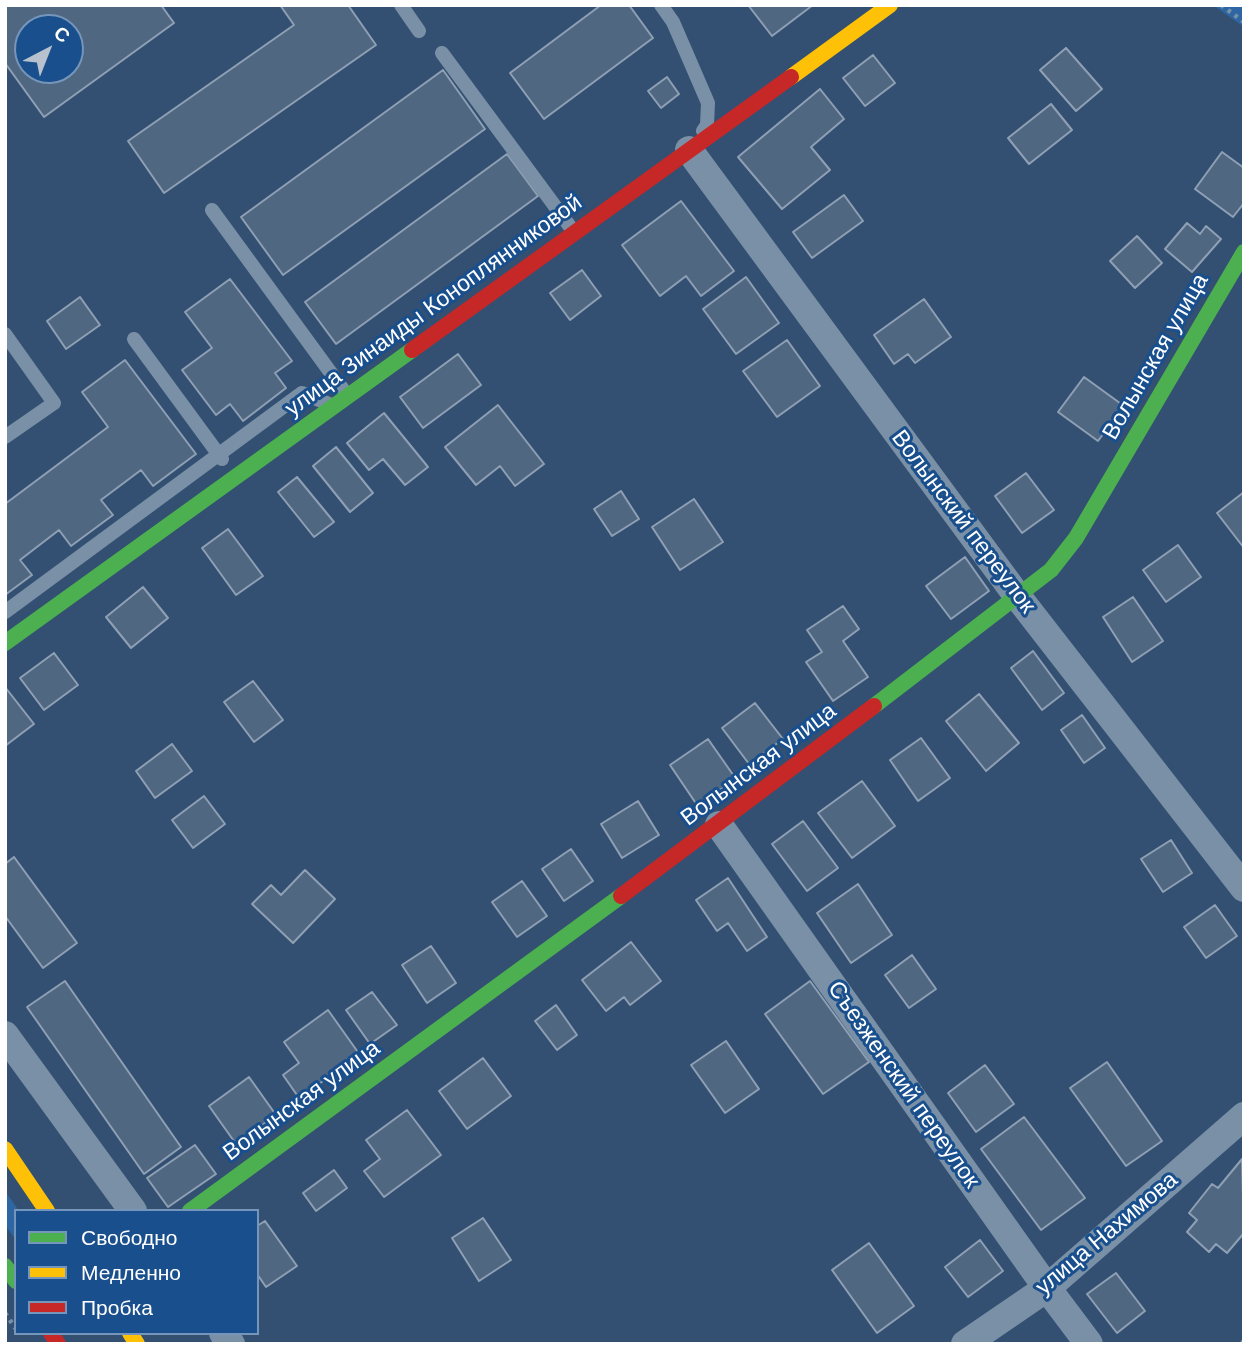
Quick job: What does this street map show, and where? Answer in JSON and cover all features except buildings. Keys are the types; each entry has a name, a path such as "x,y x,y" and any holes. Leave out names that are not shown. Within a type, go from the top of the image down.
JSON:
{"street":[{"name":"улица Зинаиды Коноплянниковой","path":"5,643 890,5"},
{"name":"Волынский переулок","path":"689,150 1018,597 1244,888"},
{"name":"Волынская улица","path":"193,1209 719,825 1051,570 1076,538 1244,252"},
{"name":"Съезженский переулок","path":"719,825 1089,1344"},
{"path":"5,1035 132,1209"},
{"name":"улица Нахимова","path":"965,1344 1047,1288 1244,1116"},
{"path":"5,1149 46,1209"}],"lane":[{"path":"401,5 419,31"},
{"path":"660,5 673,22 708,103 707,125 689,150"},
{"path":"442,53 574,233"},
{"path":"212,210 341,401"},
{"path":"5,437 54,403 6,336"},
{"path":"134,339 235,477"},
{"path":"5,612 302,393 341,401"}],"path":[{"path":"1221,5 1244,22"}],"shaded area":[{"path":"1213,5 1244,5 1244,27"},
{"path":"5,1191 18,1209 14,1209 14,1237 5,1225"}],"traffic: fast":[{"path":"874,706 1051,570 1076,538 1244,252"},
{"path":"5,643 412,350"},
{"path":"193,1209 621,896"},
{"path":"5,1266 14,1278"}],"traffic: slow":[{"path":"791,77 890,5"},
{"path":"5,1149 46,1209"},
{"path":"131,1335 137,1344"}],"traffic: jam":[{"path":"412,350 791,77"},
{"path":"621,896 874,706"},
{"path":"52,1335 58,1344"}]}
